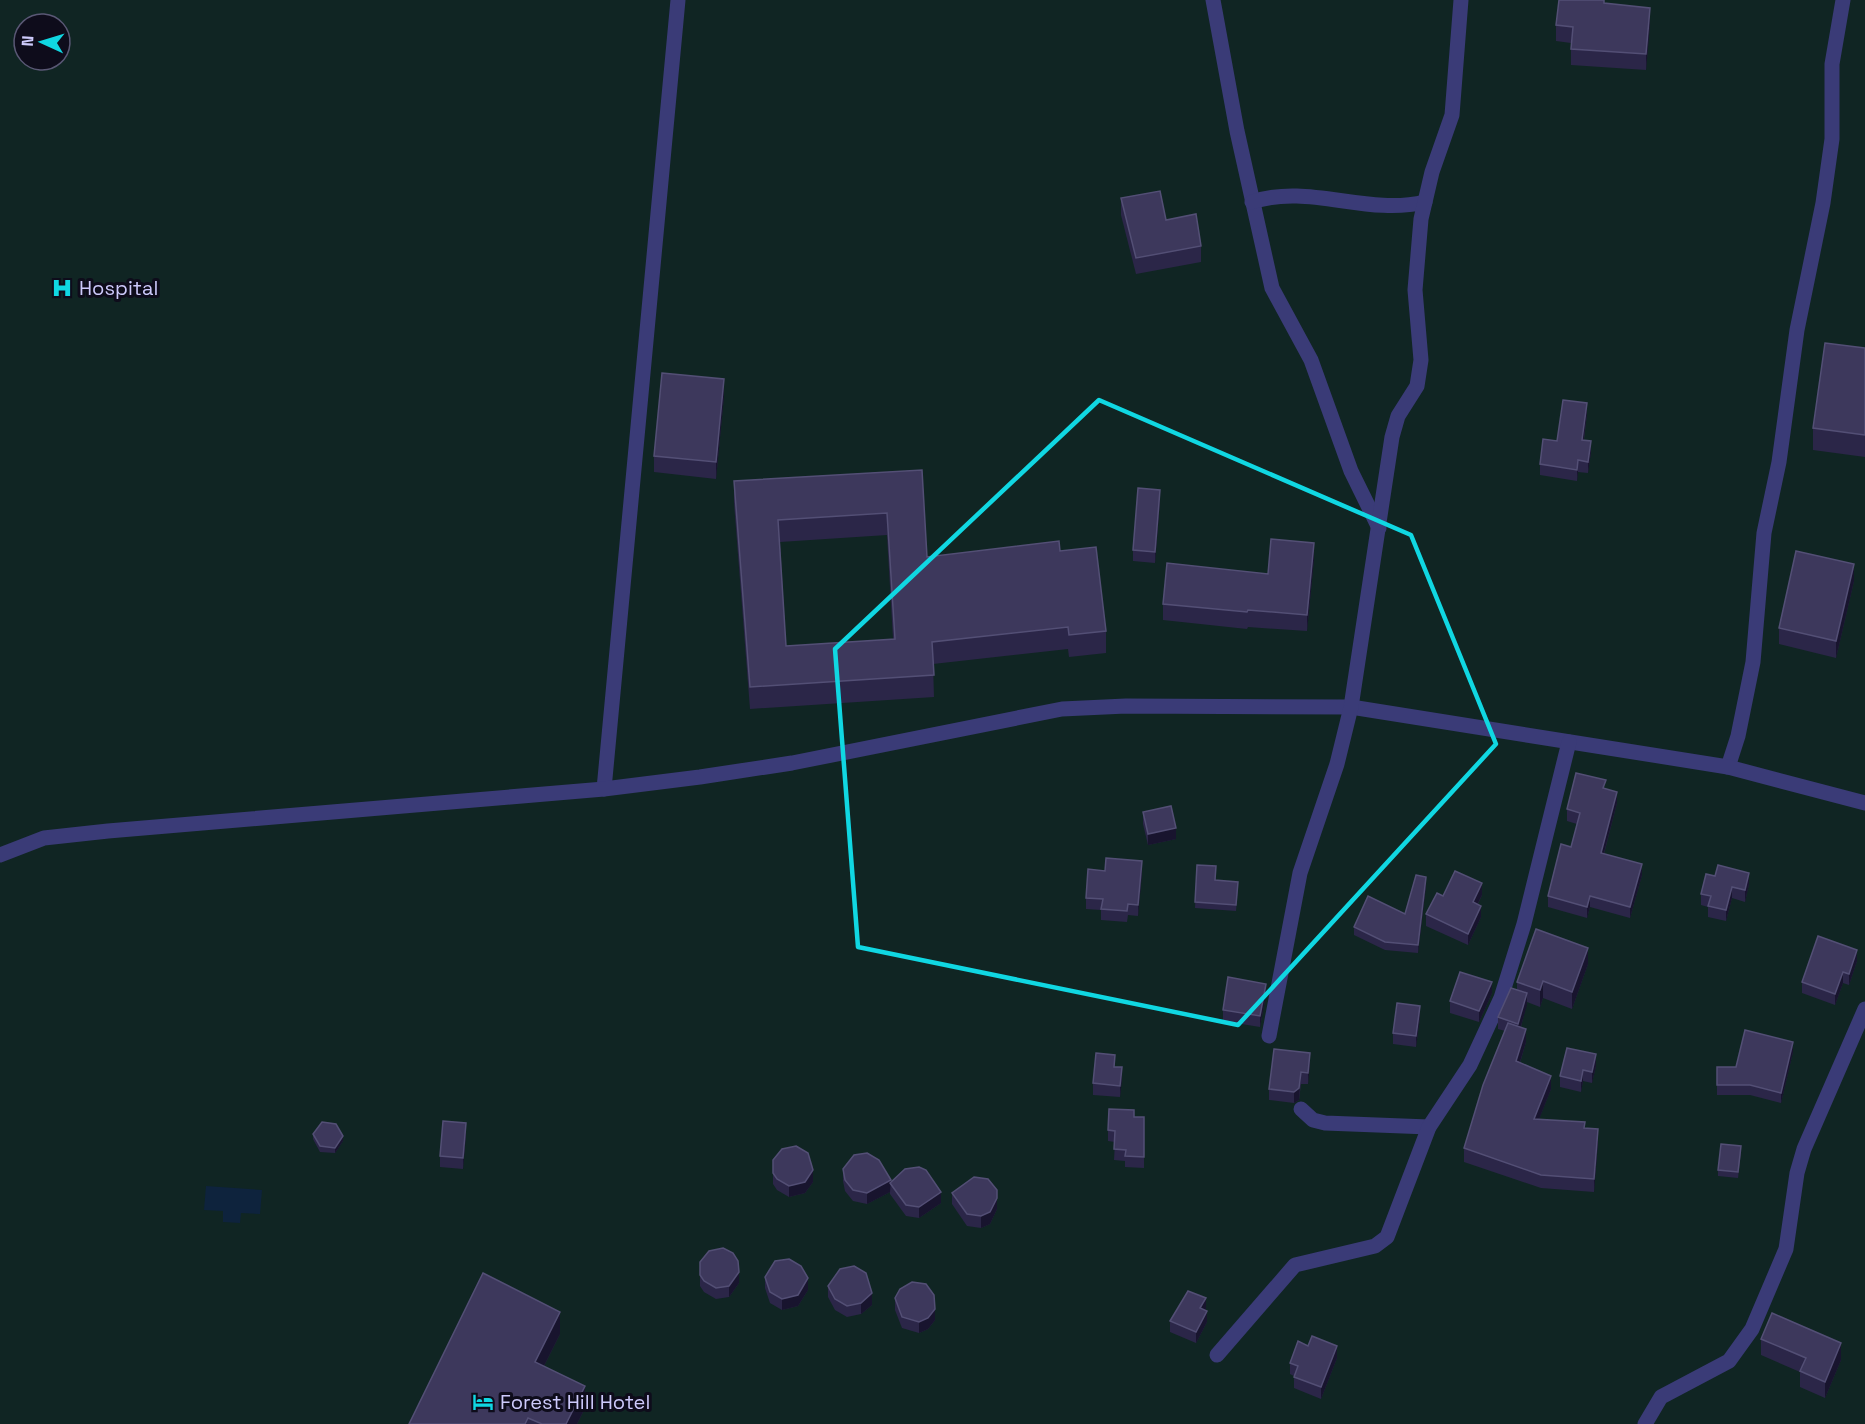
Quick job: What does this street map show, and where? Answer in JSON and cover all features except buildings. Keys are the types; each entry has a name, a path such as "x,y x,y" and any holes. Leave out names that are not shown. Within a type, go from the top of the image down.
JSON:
{"street":[{"path":"604,789 678,0"},
{"path":"1213,0 1252,202 1272,288 1311,360 1351,471 1379,528"},
{"path":"1269,1035 1300,873 1352,707 1392,438 1398,416 1417,386 1421,360 1415,290 1425,202 1452,116 1461,0"},
{"path":"1728,767 1738,736 1753,662 1764,533 1779,462 1797,330 1824,193 1832,139 1832,64 1843,0"},
{"path":"1252,202 1282,194 1395,207 1425,202"},
{"path":"0,855 44,838 249,817 604,789 792,763 1062,709 1126,706 1352,707 1728,767 1865,802"},
{"path":"1217,1355 1295,1264 1376,1246 1383,1242 1429,1127 1470,1065 1501,998 1524,924 1569,742"},
{"path":"1645,1424 1661,1397 1729,1361 1752,1329 1786,1249 1797,1173 1804,1149 1865,1009"},
{"path":"1301,1109 1313,1120 1325,1123 1429,1127"}],"highlighted area":[{"path":"1099,400 1411,535 1496,744 1238,1025 858,947 835,649"}],"green space":[{"path":"0,0 1865,0 1865,1424 0,1424"}],"water":[{"path":"206,1186 262,1190 260,1214 241,1213 240,1223 223,1222 223,1211 204,1210"}],"place":[{"name":"Hospital","path":"62,288"},
{"name":"Forest Hill Hotel","path":"483,1402"}]}
